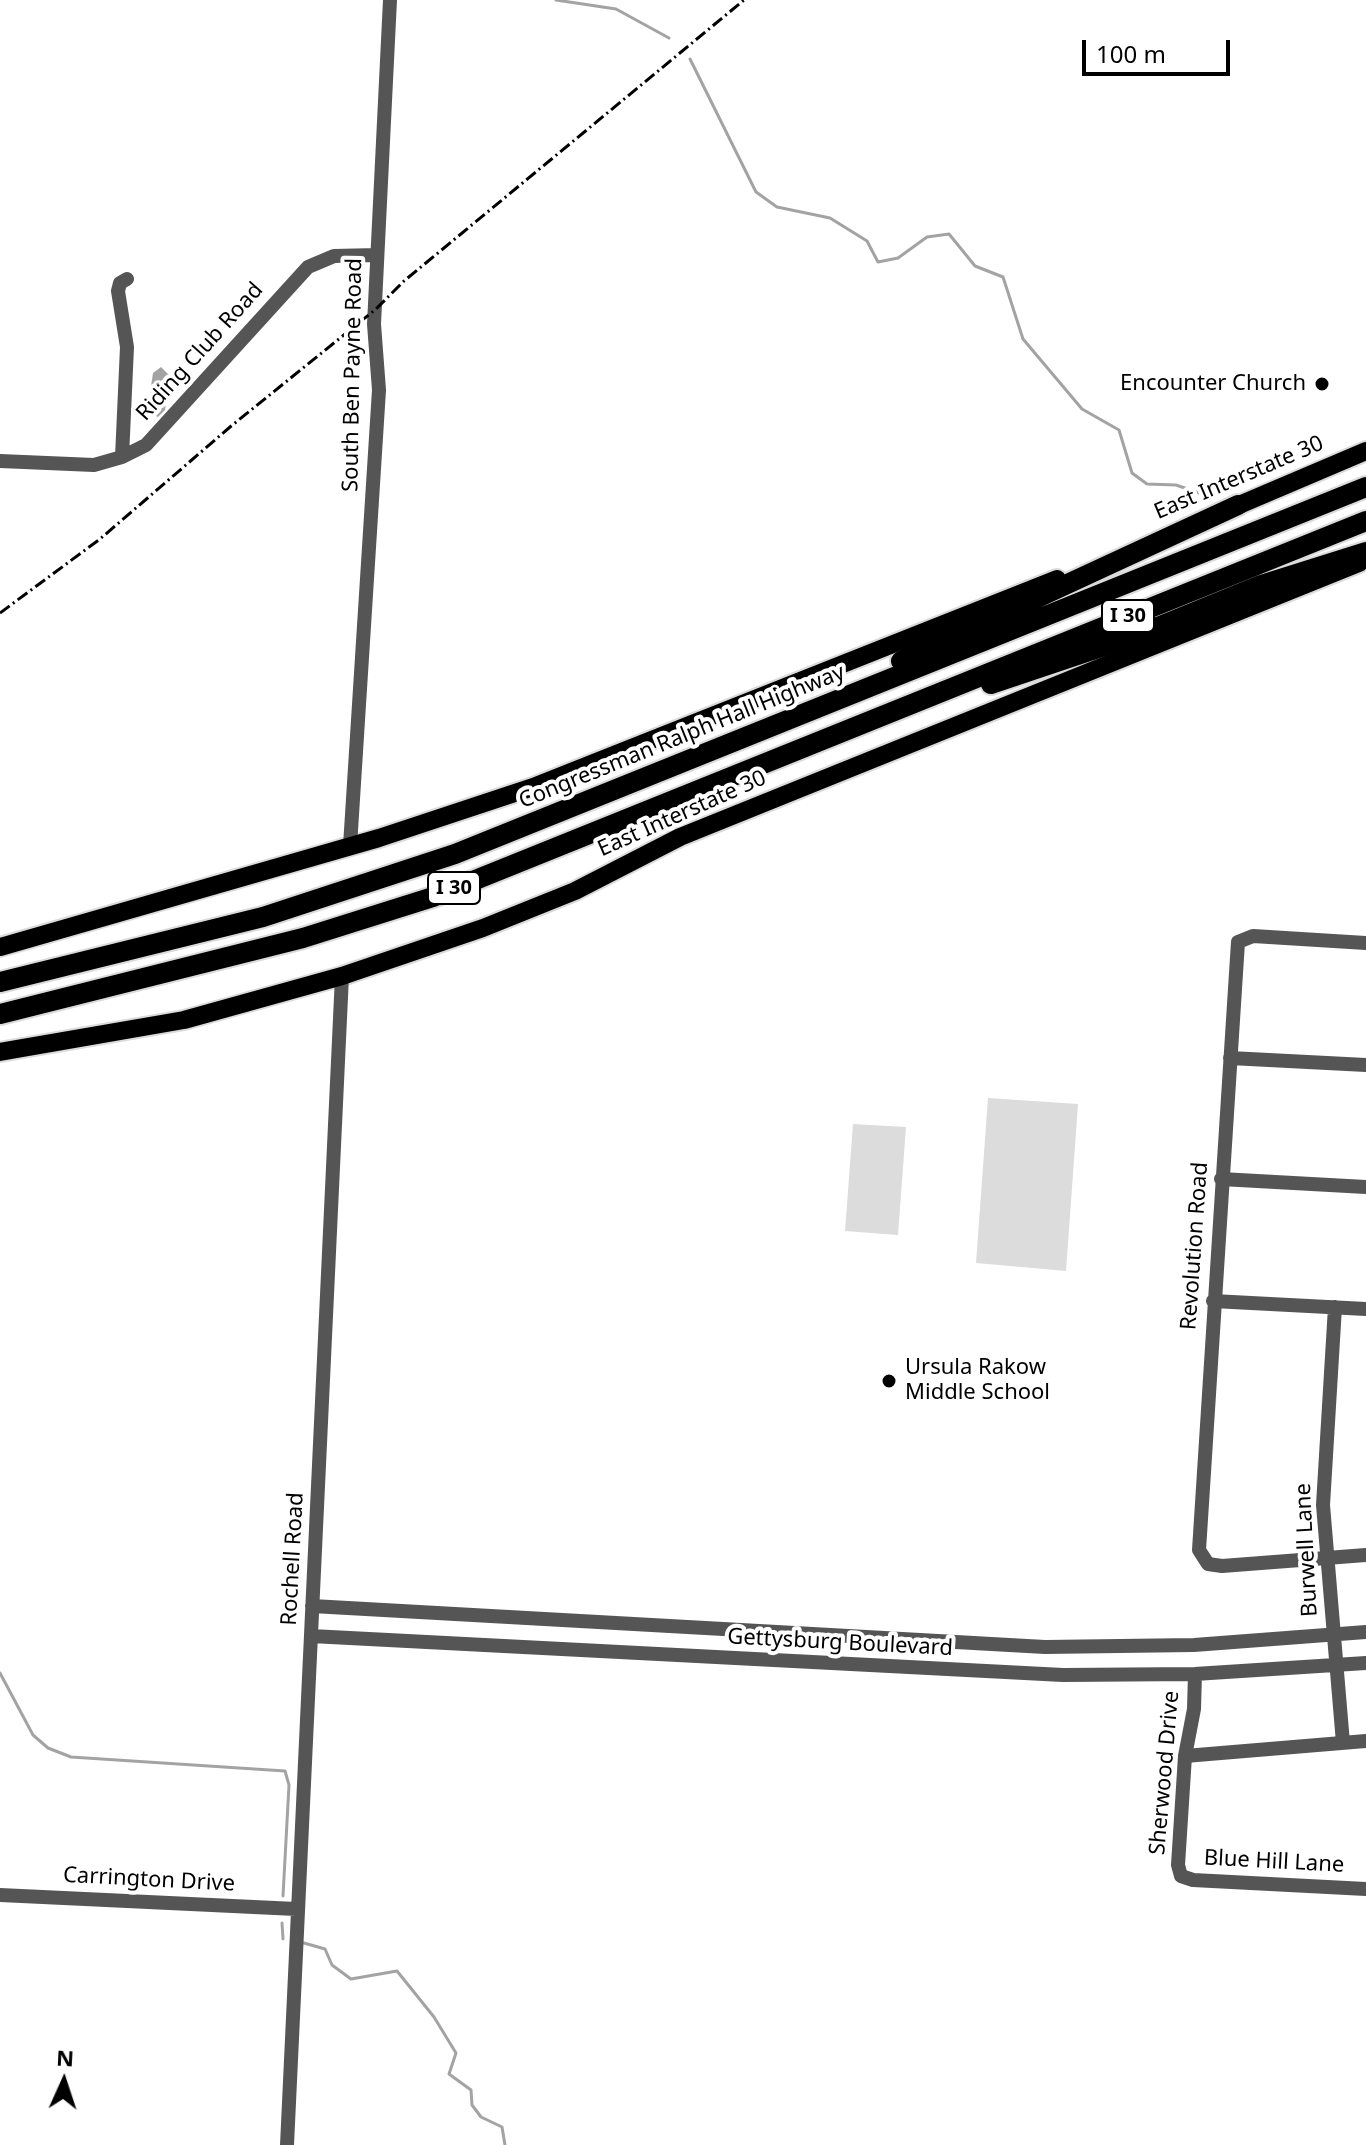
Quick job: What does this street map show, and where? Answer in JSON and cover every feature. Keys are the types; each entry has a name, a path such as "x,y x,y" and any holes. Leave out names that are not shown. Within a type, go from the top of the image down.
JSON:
{"highway":[{"name":"Congressman Ralph Hall Highway","path":"0,982 263,917 455,854 1366,487"},
{"path":"563,811 896,664 1238,505"},
{"name":"I 30","path":"0,1014 303,938 433,897 1366,521"},
{"path":"891,713 1029,672 1143,633 1261,585 1366,552"}],"main road":[{"name":"East Interstate 30","path":"0,947 350,846 612,758 1366,451"},
{"name":"East Interstate 30","path":"0,1052 184,1020 342,976 544,904 680,837 1366,560"}],"street":[{"name":"South Ben Payne Road","path":"350,846 379,390 374,324 390,0"},
{"name":"Riding Club Road","path":"0,461 94,465 122,457 146,445 308,267 334,256 377,255"},
{"path":"122,457 127,347 118,291 120,283 127,279"},
{"name":"Revolution Road","path":"1326,1558 1222,1566 1208,1564 1201,1558 1213,1301 1237,948 1242,938 1366,943"},
{"name":"Rochell Road","path":"287,2145 342,976"},
{"path":"1230,1058 1366,1065"},
{"path":"1221,1179 1366,1187"},
{"path":"1213,1301 1366,1309"},
{"name":"Burwell Lane","path":"1335,1307 1323,1505 1343,1743"},
{"path":"1326,1558 1366,1555"},
{"name":"Gettysburg Boulevard","path":"312,1606 1045,1647 1194,1645 1366,1632"},
{"name":"Gettysburg Boulevard","path":"311,1636 950,1671 1195,1674 1366,1663"},
{"name":"Sherwood Drive","path":"1181,1876 1178,1865 1185,1756 1194,1709 1195,1674"},
{"path":"1185,1756 1366,1741"},
{"name":"Blue Hill Lane","path":"1181,1876 1193,1880 1366,1889"},
{"name":"Carrington Drive","path":"0,1895 296,1909"}],"shaded area":[{"path":"161,367 169,375 169,382 165,410 158,417 150,413 150,393 153,373"},
{"path":"988,1098 1078,1104 1066,1271 976,1263"},
{"path":"853,1124 906,1127 898,1235 845,1231"}],"waterway":[{"path":"556,0 616,9 669,38"},
{"path":"690,59 756,192 777,207 830,218 867,241 878,262 898,258 927,237 949,234 975,266 1003,277 1023,339 1082,409 1119,430 1132,473 1147,484 1176,485 1208,496"},
{"path":"0,1673 33,1735 48,1748 71,1757 285,1771 289,1785 283,1896"},
{"path":"282,1923 283,1939"},
{"path":"304,1943 325,1949 332,1965 351,1979 397,1971 434,2017 456,2053 449,2074 471,2090 472,2105 481,2117 502,2127 505,2145"}],"railway":[{"path":"0,613 100,539 230,427 376,309 404,281 744,0"}],"place":[{"name":"Encounter Church","path":"1322,384"},
{"name":"Ursula Rakow Middle School","path":"889,1381"}]}
